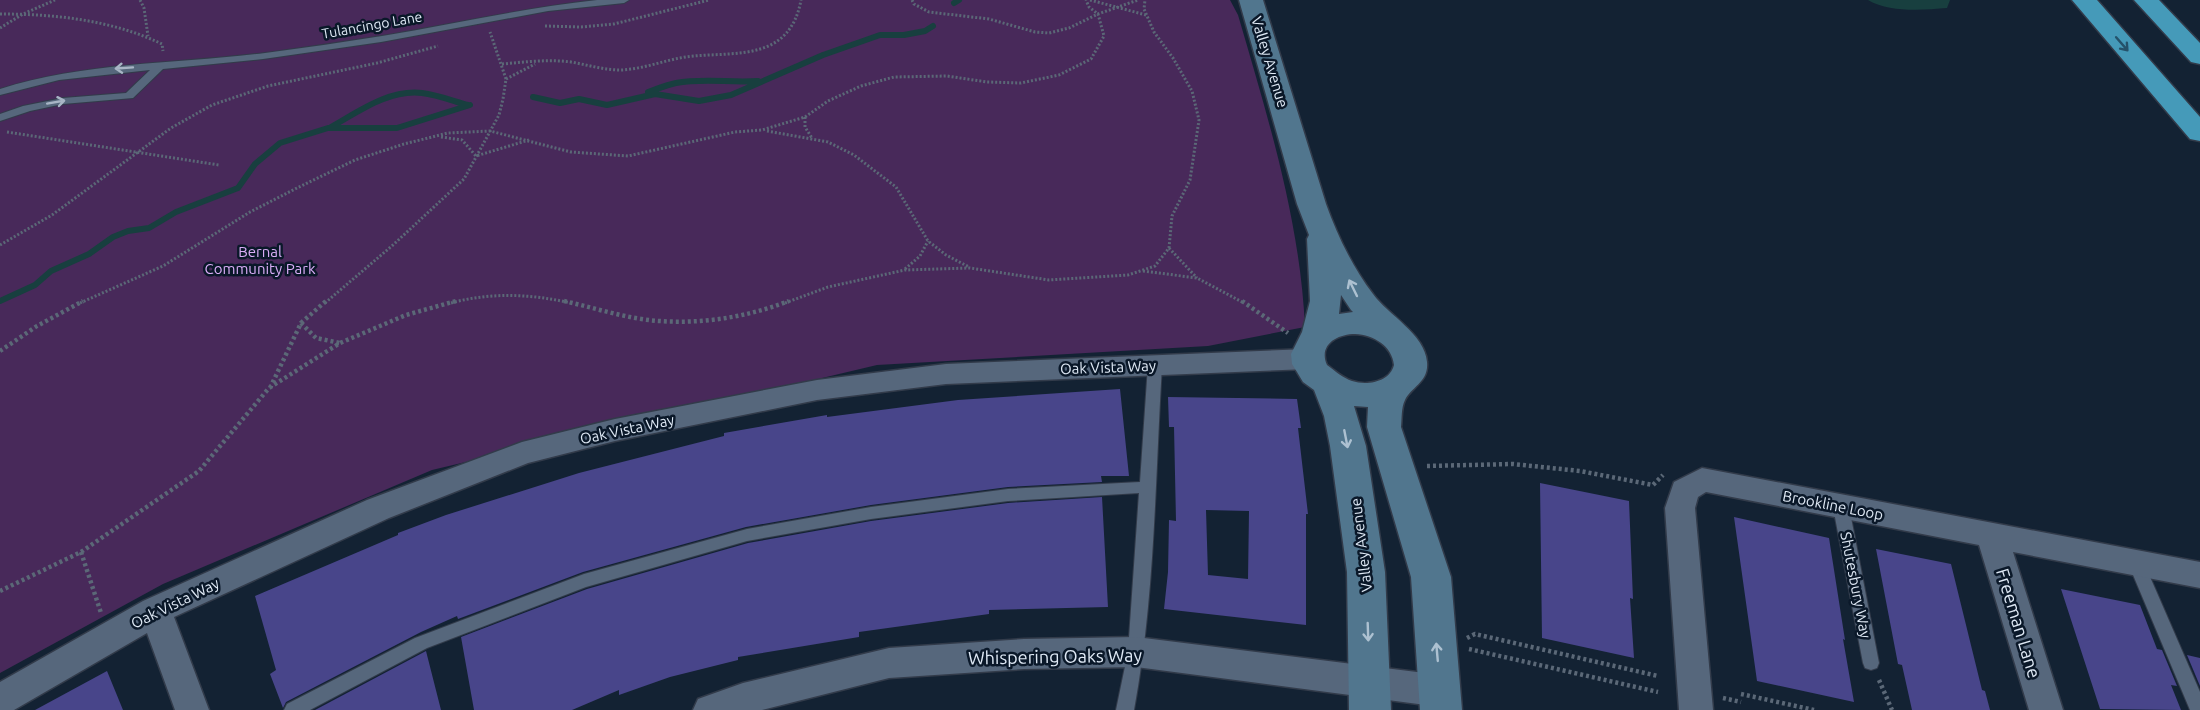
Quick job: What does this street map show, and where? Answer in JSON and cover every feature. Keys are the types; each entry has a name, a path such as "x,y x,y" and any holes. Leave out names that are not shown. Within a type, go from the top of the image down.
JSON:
{"highway":[{"path":"2084,0 2200,134"},
{"path":"2146,0 2200,57"}],"street":[{"name":"Valley Avenue","path":"1251,0 1321,228 1359,300 1402,344 1410,357 1410,370 1404,382 1391,391 1383,418 1431,577 1441,700"},
{"name":"Valley Avenue","path":"1321,228 1326,301 1310,352 1341,416 1348,446 1366,572 1370,696"},
{"name":"Valley Avenue","path":"1310,352 1333,325 1352,322 1371,325 1389,333"},
{"name":"Oak Vista Way","path":"0,700 107,636 154,611 378,509 522,453 615,430 817,390 946,374 1155,365 1310,352"},
{"path":"1310,352 1348,393 1370,395 1391,391"},
{"name":"Brookline Loop","path":"1709,704 1680,508 1685,490 1702,480 2200,575"},
{"name":"Freeman Lane","path":"1992,536 2046,710"},
{"path":"154,611 192,710"},
{"name":"Whispering Oaks Way","path":"710,710 743,699 889,663 1024,654 1136,652 1370,696 1441,700"}],"lane":[{"name":"Tulancingo Lane","path":"0,92 71,74 263,56 381,39 548,8 624,0"},
{"path":"0,118 27,108 63,101 129,96 160,66"},
{"path":"1125,710 1136,652 1155,365"},
{"path":"293,710 421,643 584,581 747,535 871,513 1008,495 1147,487"},
{"name":"Shutesbury Way","path":"1841,507 1871,663"},
{"path":"2136,562 2199,710"}],"path":[{"path":"0,28 23,14 55,0"},
{"path":"140,0 148,36"},
{"path":"538,27 614,24 709,0"},
{"path":"502,64 569,62 596,68 622,70 641,68 690,56 722,54 739,56 760,52 776,43 789,28 800,12 801,0"},
{"path":"912,0 914,4 929,12 989,19 1035,32 1049,33 1069,28 1098,14 1138,0"},
{"path":"0,351 37,326 89,298 163,266 250,213 297,188 356,160 435,136 447,133 490,131 571,152 628,156 735,132 762,130 805,117 828,101 861,86 907,75 947,76 987,82 1021,83 1059,75 1090,59 1104,36 1098,14 1089,7 1088,0 1147,15"},
{"path":"269,388 340,343 406,315 476,296 539,296 657,321 716,321 769,309 828,287 905,270 970,268 1049,280 1116,276 1155,266 1169,248 1172,216 1190,180 1199,120 1191,91 1173,58 1155,32 1147,15 1145,0"},
{"path":"0,14 82,20 148,36 162,44 164,51"},
{"path":"0,591 81,552 199,471 269,388 301,323 393,245 464,178 499,116 506,79 486,24"},
{"path":"0,245 52,214 171,128 212,105 268,86 377,63 440,46"},
{"path":"506,79 539,62"},
{"path":"805,117 805,127 812,138"},
{"path":"762,130 828,142 854,155 896,186 928,241 946,255 970,268"},
{"path":"0,131 219,165"},
{"path":"435,136 458,138 469,143 476,156"},
{"path":"476,156 530,140"},
{"path":"905,270 920,256 928,241"},
{"path":"1169,248 1197,278"},
{"path":"1140,271 1197,278 1236,297 1310,352"},
{"path":"301,323 316,338 340,343"},
{"path":"1397,468 1513,464 1580,471 1653,485 1664,474 1670,480"},
{"path":"81,552 107,636"},
{"path":"1467,638 1475,634 1658,676"},
{"path":"1468,649 1658,692"},
{"path":"1871,663 1892,710"},
{"path":"1741,694 1814,710"},
{"path":"1709,704 1741,702"}],"green space":[{"name":"Bernal Community Park","path":"0,0 1230,0 1238,15 1290,208 1302,287 1305,327 1208,346 877,365 432,470 163,584 0,673"}],"shaded area":[{"path":"1868,0 1950,0 1947,8 1917,10 1886,7"}],"building":[{"path":"1120,389 1129,476 1101,476 1102,482 1008,487 871,505 746,527 583,572 458,619 457,616 421,632 286,702 283,708 270,674 276,670 255,596 398,535 398,533 446,515 579,473 724,436 724,433 827,415 827,417 958,400"},
{"path":"1168,397 1297,399 1308,514 1306,514 1306,625 1164,609 1168,572 1169,520 1176,521 1174,427 1169,427","holes":["1206,510 1249,511 1248,579 1208,575"]},
{"path":"1540,483 1629,501 1633,599 1630,598 1634,658 1542,638"},
{"path":"1102,497 1108,607 989,610 989,614 859,632 859,637 738,657 738,660 670,677 619,695 619,690 572,710 474,710 461,637 587,589 748,543 871,521 1008,503"},
{"path":"1734,517 1829,538 1854,702 1757,681"},
{"path":"1876,549 1951,564 1982,690 1985,691 1990,710 1912,710 1902,665 1898,664"},
{"path":"2061,589 2140,605 2157,649 2162,650 2177,686 2171,685 2181,710 2100,709"},
{"path":"426,651 441,710 315,710"},
{"path":"2187,655 2200,658 2200,686"},
{"path":"107,671 123,710 35,710"}],"waterway":[{"path":"954,3 959,0"},
{"path":"533,97 560,103 579,99 607,105 655,94 699,101 731,95 823,55 880,35 904,35 925,31 933,26"},
{"path":"648,92 676,83 758,81"},
{"path":"331,127 374,103 410,93 422,93 468,105"},
{"path":"0,301 35,285 51,271 89,254 113,237 128,231 149,228 176,212 238,188 255,164 280,143 328,128 397,128 470,105"}]}
